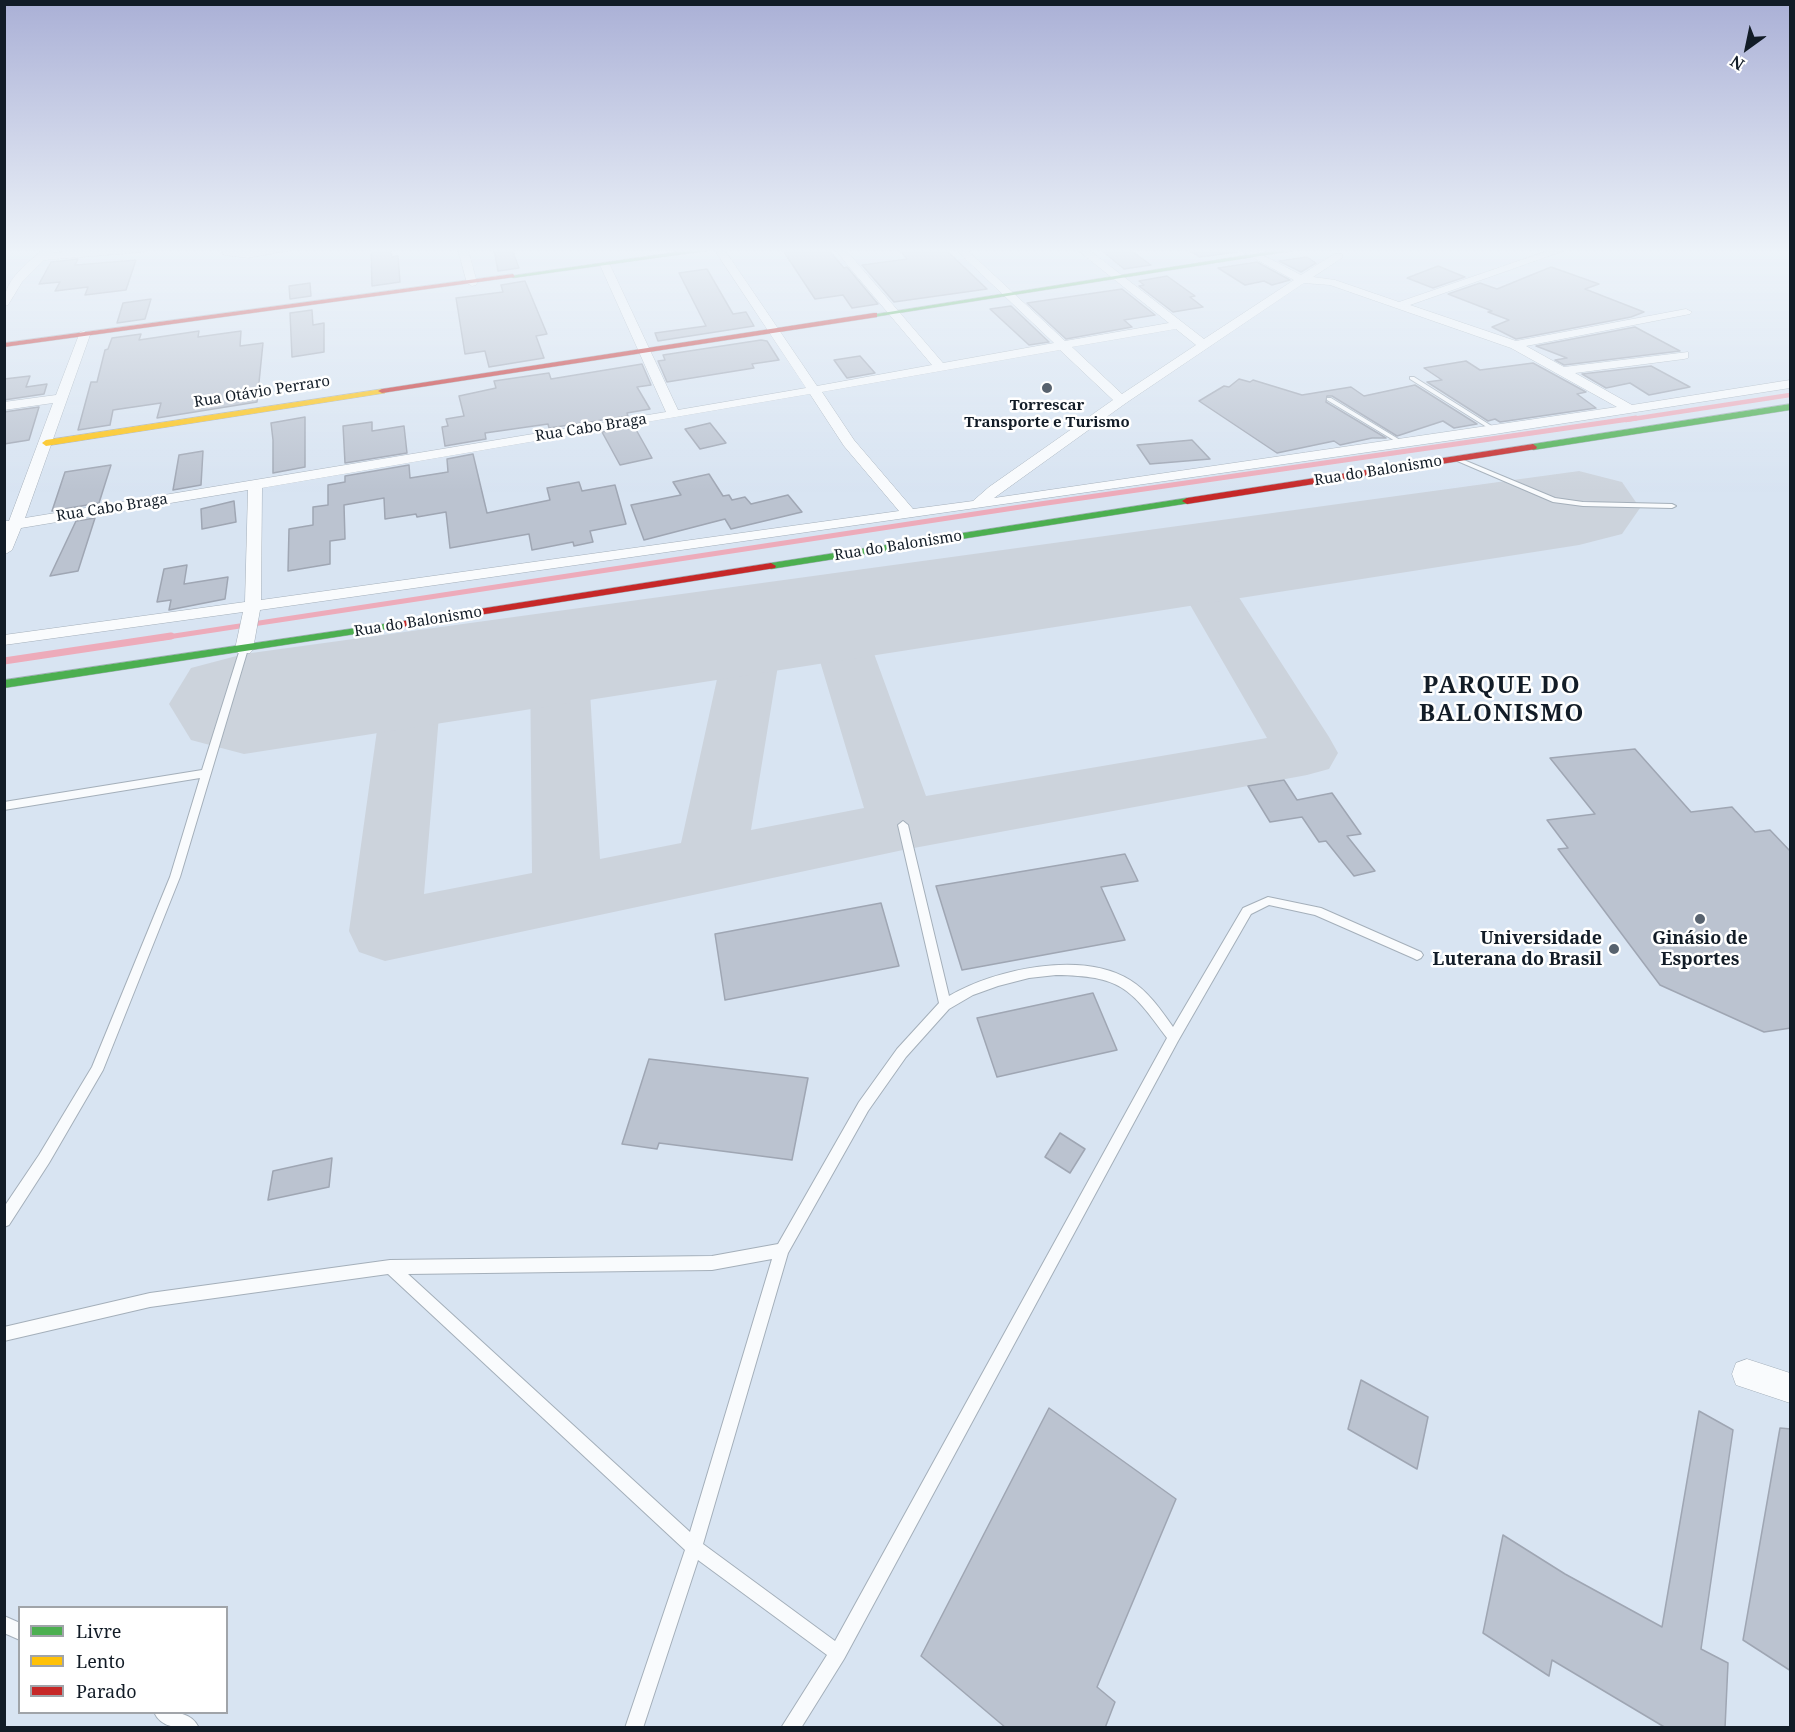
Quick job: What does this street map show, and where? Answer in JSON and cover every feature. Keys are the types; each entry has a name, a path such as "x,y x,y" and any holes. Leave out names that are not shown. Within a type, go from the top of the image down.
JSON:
{"street":[{"path":"4,345 123,330"},
{"path":"633,330 674,415"},
{"path":"773,330 811,391 849,443 909,514"},
{"name":"Rua Otávio Perraro","path":"46,442 773,330"},
{"path":"907,330 940,368"},
{"path":"1045,330 1121,400"},
{"name":"Rua Cabo Braga","path":"11,525 674,415 1152,330"},
{"path":"1184,330 1204,345"},
{"path":"978,504 994,490 1121,400 1227,330"},
{"path":"1471,330 1515,345 1632,410"},
{"path":"1515,345 1594,330"},
{"path":"4,550 11,525 46,442 84,335"},
{"path":"1564,371 1684,355"},
{"name":"Rua do Balonismo","path":"4,640 252,610 1632,410 1790,384"},
{"path":"4,406 60,398"},
{"name":"Rua do Balonismo","path":"4,684 245,643 1791,407"},
{"path":"245,643 252,610 255,484"},
{"path":"1747,1374 1791,1388"}],"lane":[{"path":"1412,378 1495,430"},
{"path":"1329,399 1402,443"},
{"path":"1457,459 1553,500 1583,504 1672,506"},
{"path":"4,1220 44,1159 97,1070 175,877 245,643"},
{"path":"4,806 207,773"},
{"path":"903,825 945,1005"},
{"path":"790,1728 838,1653 1174,1037 1247,910 1268,901 1317,911 1417,954"},
{"path":"634,1728 694,1547 782,1250 877,1085 903,1049 945,1005 982,987 1040,971 1091,970 1118,977 1137,991 1174,1037"},
{"path":"4,1334 150,1300 390,1267 712,1263 782,1250"},
{"path":"390,1267 694,1547 838,1653"},
{"path":"4,1624 18,1631"},
{"path":"165,1714 190,1728"}],"building":[{"path":"291,330 324,330 324,352 292,357"},
{"path":"461,330 545,330 547,334 536,336 544,358 489,367 485,351 465,354"},
{"path":"678,330 730,330 658,341 655,333"},
{"path":"1013,330 1036,330 1049,342 1029,345"},
{"path":"1056,330 1116,330 1066,339"},
{"path":"1498,330 1564,330 1516,339"},
{"path":"1620,330 1640,330 1680,351 1564,365 1555,360 1567,358 1536,346"},
{"path":"199,331 198,337 241,331 240,346 263,343 257,402 157,418 161,403 113,410 110,425 78,430 91,382 97,382 105,350 108,349 112,338 141,334 139,340"},
{"path":"767,341 779,360 752,364 754,368 667,382 658,361 665,360 663,355"},
{"path":"860,356 875,373 847,378 834,360"},
{"path":"1466,361 1480,370 1533,363 1586,392 1577,394 1596,408 1500,422 1495,419 1488,421 1427,382 1442,380 1424,368"},
{"path":"642,364 651,385 637,387 650,409 627,413 628,416 549,428 548,424 485,433 486,439 445,446 442,427 448,426 446,419 464,416 459,396 496,388 494,381 549,373 551,379"},
{"path":"1651,366 1690,387 1649,395 1630,383 1606,388 1582,374"},
{"path":"30,376 26,387 47,384 44,394 4,400 4,379"},
{"path":"1239,379 1250,382 1253,380 1302,395 1351,387 1364,396 1415,385 1477,424 1454,428 1443,421 1397,436 1332,396 1327,396 1326,402 1386,438 1372,438 1340,445 1334,441 1277,453 1199,401 1224,386 1229,387"},
{"path":"39,407 29,440 4,444 4,412"},
{"path":"305,417 305,467 273,473 271,423"},
{"path":"372,422 372,431 404,426 407,453 345,463 343,426"},
{"path":"710,423 726,443 700,449 685,429"},
{"path":"634,426 652,458 620,465 602,432"},
{"path":"1192,440 1210,459 1150,464 1137,445"},
{"path":"203,451 201,485 173,490 179,455"},
{"path":"473,454 487,513 550,500 547,488 579,482 582,491 615,485 626,524 590,531 593,542 574,546 573,542 532,550 529,534 450,548 446,512 385,519 384,498 344,505 345,539 330,541 330,564 288,571 289,529 313,525 313,507 328,505 328,485 345,482 345,476 409,465 410,478 448,472 447,459"},
{"path":"111,465 99,503 52,511 65,472"},
{"path":"709,474 723,496 729,495 732,500 745,497 751,504 788,495 802,512 731,529 725,519 644,540 631,505 681,495 673,482"},
{"path":"234,501 236,522 202,529 201,509"},
{"path":"95,518 78,571 50,576 76,521"},
{"path":"187,565 184,584 228,577 225,599 169,610 171,600 157,602 164,569"},
{"name":"Ginásio de Esportes","path":"1635,749 1691,812 1732,807 1755,832 1770,830 1791,852 1791,1028 1764,1032 1660,985 1558,849 1568,848 1547,820 1595,814 1550,758"},
{"path":"1284,780 1297,800 1332,793 1361,834 1347,836 1375,871 1354,876 1326,841 1319,842 1302,817 1270,822 1248,786"},
{"path":"1125,854 1138,881 1101,887 1125,940 962,970 936,886"},
{"path":"881,903 899,966 725,1000 715,934"},
{"path":"1093,993 1117,1050 997,1077 977,1018"},
{"path":"649,1059 808,1078 792,1160 659,1143 657,1149 622,1144"},
{"path":"1060,1133 1085,1149 1070,1173 1045,1157"},
{"path":"332,1158 329,1187 268,1200 273,1171"},
{"path":"1361,1380 1428,1417 1417,1469 1348,1429"},
{"path":"1049,1408 1176,1499 1097,1687 1115,1702 1105,1728 1006,1728 921,1656"},
{"path":"1699,1411 1733,1430 1701,1649 1728,1663 1725,1728 1666,1728 1552,1660 1549,1676 1483,1633 1503,1535 1565,1574 1662,1627"},
{"path":"1780,1428 1791,1429 1791,1671 1743,1640"}],"waterway":[{"path":"1626,420 1790,395"},
{"path":"161,638 1040,504 1636,418"},
{"path":"4,661 171,636"}],"taxiway":[{"path":"903,825 1307,753 1193,565"},
{"path":"834,618 903,825"},
{"path":"711,864 756,629"},
{"path":"559,658 567,894"},
{"path":"413,680 385,931 567,894"},
{"path":"711,864 903,825"},
{"path":"567,894 711,864"}],"runway":[{"path":"244,704 1579,508"}],"traffic: fast":[{"path":"1533,447 1790,407"},
{"path":"771,566 1187,501"},
{"path":"4,684 397,625"}],"traffic: slow":[{"path":"46,443 382,391"}],"traffic: jam":[{"path":"4,345 116,330"},
{"path":"382,391 778,330"},
{"path":"1187,501 1533,447"},
{"path":"397,625 771,566"}],"place":[{"name":"Torrescar Transporte e Turismo","path":"1047,388"},
{"name":"Ginásio de Esportes","path":"1700,919"},
{"name":"Universidade Luterana do Brasil","path":"1614,949"}],"district":[{"name":"PARQUE DO BALONISMO","path":"1502,700"}]}
